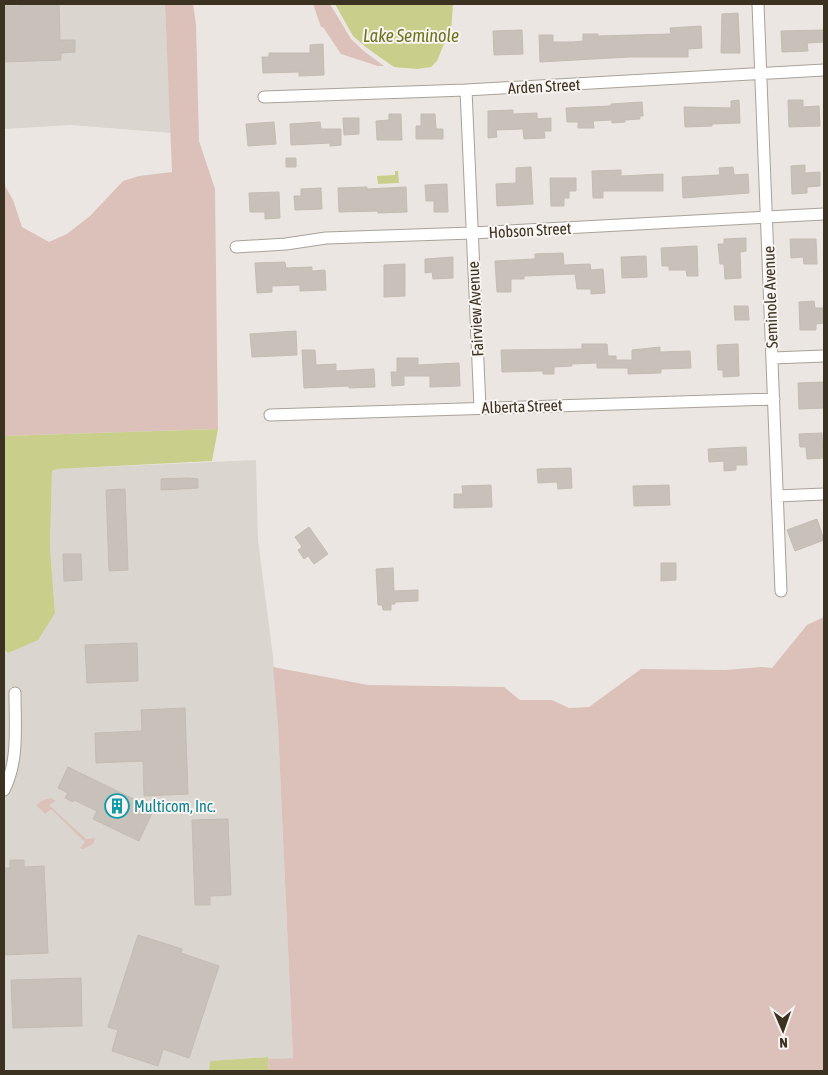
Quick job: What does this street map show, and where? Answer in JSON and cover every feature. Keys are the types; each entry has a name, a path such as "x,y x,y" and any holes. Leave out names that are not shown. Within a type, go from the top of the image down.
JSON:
{"street":[{"name":"Seminole Avenue","path":"758,4 781,591"},
{"name":"Arden Street","path":"264,97 466,90 824,70"},
{"name":"Fairview Avenue","path":"466,90 480,408"},
{"name":"Hobson Street","path":"236,247 286,244 326,238 472,233 824,214"},
{"path":"773,358 824,356"},
{"name":"Alberta Street","path":"270,415 774,399"},
{"path":"777,496 824,494"},
{"path":"4,790 9,780 14,757 15,693"}],"shaded area":[{"path":"4,4 165,4 171,133 71,125 4,129"},
{"path":"165,4 193,4 196,24 199,141 215,189 218,429 4,436 4,184 13,200 22,227 49,242 67,234 90,216 123,181 139,176 172,172"},
{"path":"313,4 330,4 351,39 384,66 378,66 341,54 323,27 321,27"},
{"path":"256,460 258,540 273,657 278,727 293,1058 268,1059 267,1057 210,1061 209,1071 4,1071 4,800 14,781 19,757 20,688 10,687 9,756 4,779 4,649 9,653 55,613 50,548 52,471 57,469"},
{"path":"824,617 824,1071 269,1071 268,1059 293,1058 278,727 273,667 368,685 504,687 520,700 552,700 569,708 589,707 641,669 725,670 772,668 807,625"},
{"path":"50,798 56,801 49,805 86,839 95,838 93,844 83,849 80,848 85,842 51,809 45,814 37,806 41,801"}],"water":[{"name":"Lake Seminole","path":"335,4 453,4 451,32 437,61 431,67 417,69 394,67 353,36"},
{"path":"395,171 398,171 399,183 378,184 377,176 395,175"},
{"path":"218,429 212,461 57,469 52,471 50,548 55,613 38,640 8,653 4,649 4,436"},
{"path":"268,1057 269,1071 209,1071 210,1061"}],"building":[{"path":"20,4 59,4 60,40 75,40 75,52 61,53 61,60 4,62 4,6 20,6"},
{"path":"738,13 740,53 721,53 722,14"},
{"path":"701,26 702,48 688,49 688,57 629,57 540,62 539,35 553,35 553,42 573,42 583,41 583,34 598,34 598,36 671,34 670,28"},
{"path":"522,30 523,54 494,55 493,31"},
{"path":"824,30 824,42 807,43 808,51 782,52 781,31"},
{"path":"323,44 324,75 299,76 299,72 263,73 262,57 269,57 269,53 310,53 310,45"},
{"path":"739,100 740,123 685,127 684,107 731,108 731,101"},
{"path":"788,100 803,100 803,107 819,106 820,126 789,127"},
{"path":"642,102 643,116 640,116 640,119 612,123 612,120 593,121 594,128 578,128 578,122 567,122 566,108 611,106 611,104"},
{"path":"513,110 513,114 537,113 537,119 551,118 551,131 544,131 545,138 524,139 523,129 496,130 497,137 488,138 488,111"},
{"path":"389,114 401,114 402,140 377,140 376,121 389,120"},
{"path":"421,114 435,114 436,129 443,129 443,139 416,139 416,126 421,126"},
{"path":"343,118 359,118 359,134 344,135"},
{"path":"274,122 276,144 248,146 246,124"},
{"path":"320,122 321,129 341,129 341,145 330,146 330,143 291,145 290,124"},
{"path":"286,158 296,158 296,167 286,167"},
{"path":"805,165 805,173 820,172 820,186 807,187 807,193 792,194 791,166"},
{"path":"531,167 533,204 497,206 496,184 516,183 516,168"},
{"path":"733,167 734,175 748,174 749,193 683,198 682,177 720,175 719,168"},
{"path":"621,170 621,176 663,174 663,191 603,191 603,198 593,198 592,171"},
{"path":"550,178 576,178 576,191 569,191 569,198 564,198 564,206 551,206"},
{"path":"447,184 448,212 434,212 434,201 426,201 425,185"},
{"path":"367,187 367,189 406,187 407,212 339,212 338,188"},
{"path":"321,188 322,209 295,210 294,196 301,196 301,189"},
{"path":"279,192 280,218 265,219 265,212 250,212 249,193"},
{"path":"746,238 746,251 740,252 741,278 725,279 724,264 720,264 718,244 724,244 724,239"},
{"path":"790,239 816,239 817,264 804,264 803,257 791,258"},
{"path":"697,246 698,276 687,276 686,270 669,270 669,266 662,266 661,248"},
{"path":"563,253 564,265 590,264 591,270 603,269 605,293 591,294 591,289 577,289 575,274 524,276 524,279 511,279 511,292 497,292 495,261 535,259 535,254"},
{"path":"646,256 647,277 622,278 621,257"},
{"path":"453,257 453,278 433,279 432,272 425,273 425,259"},
{"path":"285,262 286,268 312,267 312,271 325,270 326,290 300,291 300,285 272,286 272,292 257,293 255,263"},
{"path":"405,264 405,296 384,297 384,265"},
{"path":"814,301 815,308 824,308 824,323 816,324 816,330 800,330 799,302"},
{"path":"734,306 748,306 749,320 735,320"},
{"path":"296,331 297,355 252,357 250,334"},
{"path":"582,344 607,344 608,356 616,356 616,360 632,360 632,350 660,347 660,352 690,351 691,368 661,369 661,373 628,374 628,368 597,368 597,363 554,367 554,374 543,374 543,371 502,372 501,350 582,349"},
{"path":"738,344 739,376 723,377 723,370 718,370 717,345"},
{"path":"302,350 315,350 316,365 336,364 336,371 374,369 375,387 304,388"},
{"path":"397,358 418,358 418,365 459,363 460,386 430,387 430,376 404,376 404,385 392,386 391,372 397,372"},
{"path":"824,382 824,408 799,409 798,383"},
{"path":"822,433 823,458 807,459 806,447 800,447 799,434"},
{"path":"746,447 747,465 736,465 736,470 724,471 724,461 709,462 708,449"},
{"path":"571,468 572,488 558,489 557,482 538,483 537,469"},
{"path":"161,479 198,479 198,488 161,490"},
{"path":"491,485 492,507 454,508 454,494 463,494 462,486"},
{"path":"669,485 670,505 634,506 633,486"},
{"path":"125,489 128,570 109,571 106,490"},
{"path":"817,519 824,540 795,551 787,530"},
{"path":"309,527 328,554 314,564 308,556 304,559 298,550 302,547 295,537"},
{"path":"63,554 81,554 82,580 64,581"},
{"path":"661,563 676,563 676,580 661,581"},
{"path":"393,568 394,591 418,590 418,601 395,602 395,604 391,604 391,610 383,610 382,605 378,605 376,569"},
{"path":"137,643 138,681 87,683 85,645"},
{"path":"185,708 188,794 144,796 143,761 96,763 95,733 142,731 141,710"},
{"name":"Multicom, Inc.","path":"68,767 154,809 139,841 93,819 97,811 74,800 73,802 65,798 68,793 58,788"},
{"path":"228,819 231,895 210,896 210,905 195,905 192,820"},
{"path":"10,860 24,860 24,867 44,866 48,953 4,955 4,868 10,868"},
{"path":"138,935 182,949 181,953 219,966 189,1058 163,1049 158,1066 112,1051 118,1030 108,1027"},
{"path":"81,978 82,1026 13,1028 11,980"}],"place":[{"name":"Multicom, Inc.","path":"117,806"}]}
